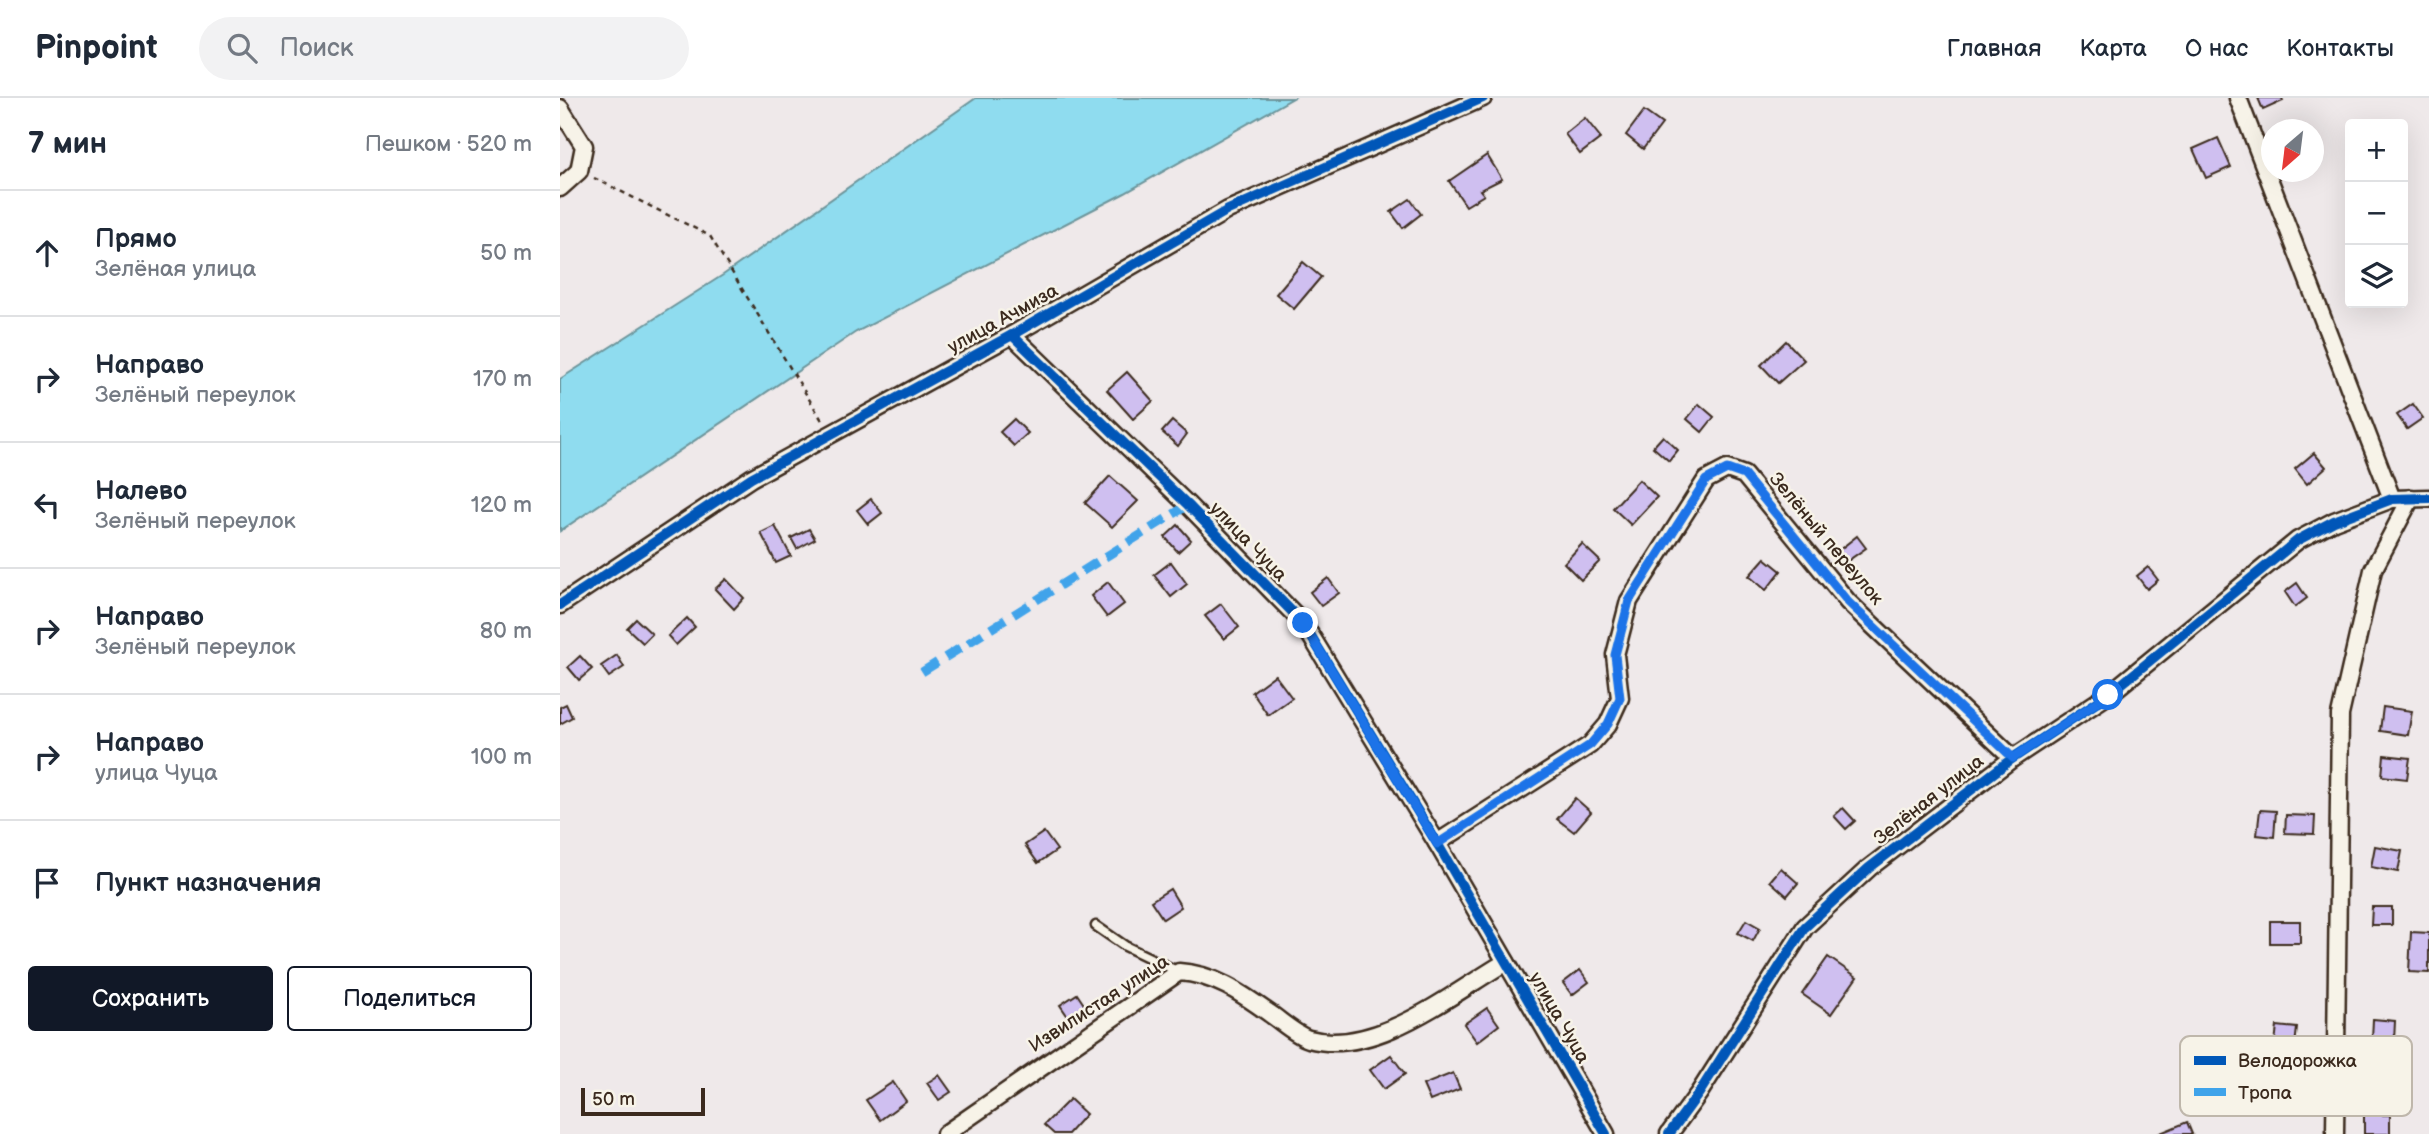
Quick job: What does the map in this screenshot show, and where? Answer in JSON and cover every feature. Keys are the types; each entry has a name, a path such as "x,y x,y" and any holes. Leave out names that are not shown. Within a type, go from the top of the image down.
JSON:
{"street":[{"name":"улица Ачмиза","path":"560,605 751,478 1012,335 1228,209 1483,98"},
{"path":"2238,98 2392,499"},
{"path":"560,108 584,146 579,171 560,188"},
{"name":"улица Чуца","path":"1012,335 1188,505 1303,623 1437,844 1606,1134"},
{"name":"Зелёный переулок","path":"1437,844 1590,745 1608,724 1620,698 1615,655 1629,601 1706,480 1727,469 1744,475 1848,602 2013,758"},
{"path":"2335,1036 2340,715 2373,570 2411,498"},
{"name":"Зелёная улица","path":"1669,1134 1699,1093 1805,927 1868,869 2013,758 2108,695 2298,540 2392,499 2429,498"},
{"name":"Извилистая улица","path":"945,1134 1179,972 1203,973 1231,988 1307,1038 1341,1044 1381,1036 1506,961"},
{"path":"2334,1116 2334,1134"}],"lane":[{"path":"1096,926 1125,946 1179,972"}],"path":[{"path":"579,171 710,236 802,385 829,435"}],"water":[{"path":"976,98 1293,98 1125,193 856,332 560,531 560,379 723,275"}],"building":[{"path":"2258,98 2282,98 2283,101 2263,110"},
{"path":"1644,111 1662,124 1643,149 1626,135"},
{"path":"1585,118 1601,138 1580,154 1565,134"},
{"path":"2218,138 2231,167 2206,178 2193,149"},
{"path":"1487,155 1502,179 1480,190 1484,195 1466,206 1449,181"},
{"path":"1410,199 1421,214 1403,228 1391,212"},
{"path":"1303,262 1321,277 1294,309 1276,294"},
{"path":"1786,341 1804,360 1778,383 1761,365"},
{"path":"1127,372 1153,401 1133,419 1107,390"},
{"path":"1699,404 1714,417 1702,432 1687,419"},
{"path":"2413,404 2423,418 2407,429 2397,415"},
{"path":"1014,419 1028,433 1014,446 1000,432"},
{"path":"1172,421 1187,434 1178,446 1162,432"},
{"path":"1663,436 1678,450 1669,461 1653,447"},
{"path":"2314,453 2326,467 2307,484 2295,469"},
{"path":"1110,476 1138,501 1112,527 1085,503"},
{"path":"1639,480 1657,497 1631,525 1613,508"},
{"path":"871,499 882,513 868,524 857,510"},
{"path":"1178,525 1191,540 1178,552 1165,537"},
{"path":"775,526 791,556 776,563 761,533"},
{"path":"809,529 815,539 797,549 791,538"},
{"path":"1857,536 1866,548 1846,562 1838,551"},
{"path":"1582,544 1600,561 1581,580 1564,563"},
{"path":"1765,558 1781,571 1766,590 1749,576"},
{"path":"1171,562 1187,584 1171,597 1154,575"},
{"path":"2148,567 2158,580 2147,589 2137,576"},
{"path":"1328,578 1339,593 1321,606 1310,592"},
{"path":"726,579 744,598 734,609 715,589"},
{"path":"1108,582 1124,604 1107,617 1091,596"},
{"path":"2297,583 2307,598 2295,607 2285,592"},
{"path":"1221,604 1239,627 1224,639 1205,616"},
{"path":"687,618 695,627 676,645 668,636"},
{"path":"636,619 652,634 643,643 627,628"},
{"path":"617,655 624,667 609,677 601,666"},
{"path":"580,656 592,669 579,680 568,667"},
{"path":"1275,675 1292,698 1268,715 1252,692"},
{"path":"566,704 572,717 560,724 560,707"},
{"path":"2383,707 2412,711 2408,735 2380,731"},
{"path":"2384,755 2410,758 2407,779 2382,776"},
{"path":"1575,798 1591,812 1574,832 1557,819"},
{"path":"1843,808 1855,821 1846,829 1834,816"},
{"path":"2260,810 2276,811 2274,837 2257,835"},
{"path":"2286,815 2315,816 2314,834 2285,833"},
{"path":"1044,832 1057,850 1038,863 1025,845"},
{"path":"2375,846 2402,851 2398,872 2371,867"},
{"path":"1781,868 1798,883 1787,896 1770,881"},
{"path":"1170,889 1181,907 1163,919 1151,901"},
{"path":"2372,907 2392,907 2392,925 2371,925"},
{"path":"1746,920 1760,928 1753,941 1738,933"},
{"path":"2270,921 2300,921 2300,943 2270,943"},
{"path":"2411,932 2429,933 2429,973 2409,972"},
{"path":"1828,957 1857,977 1831,1014 1802,994"},
{"path":"1580,970 1589,982 1572,995 1563,983"},
{"path":"1077,994 1087,1009 1071,1021 1060,1005"},
{"path":"1487,1008 1499,1025 1477,1042 1464,1024"},
{"path":"2373,1019 2395,1021 2394,1036 2372,1036"},
{"path":"2277,1026 2297,1028 2296,1036 2276,1036"},
{"path":"1391,1055 1405,1074 1384,1089 1370,1070"},
{"path":"1453,1073 1460,1089 1430,1101 1423,1085"},
{"path":"939,1075 951,1092 939,1100 927,1083"},
{"path":"893,1082 906,1101 880,1120 866,1100"},
{"path":"1070,1099 1086,1114 1068,1134 1054,1134 1044,1125"},
{"path":"2364,1116 2390,1116 2390,1134 2364,1134"},
{"path":"2187,1122 2192,1134 2158,1134"}],"marked path":[{"path":"922,672 1188,505"}],"cycle path":[{"path":"560,605 751,478 1012,335 1228,210 1483,98"},
{"path":"1012,335 1188,505 1303,623 1437,843 1606,1134"},
{"path":"1669,1134 1699,1093 1805,927 1869,868 2013,758 2108,695 2298,540 2334,521 2392,499 2429,498"}],"route":[{"path":"1303,623 1437,844 1590,745 1608,724 1620,698 1615,655 1629,601 1706,480 1727,469 1744,475 1848,602 2013,758 2108,695"}]}
